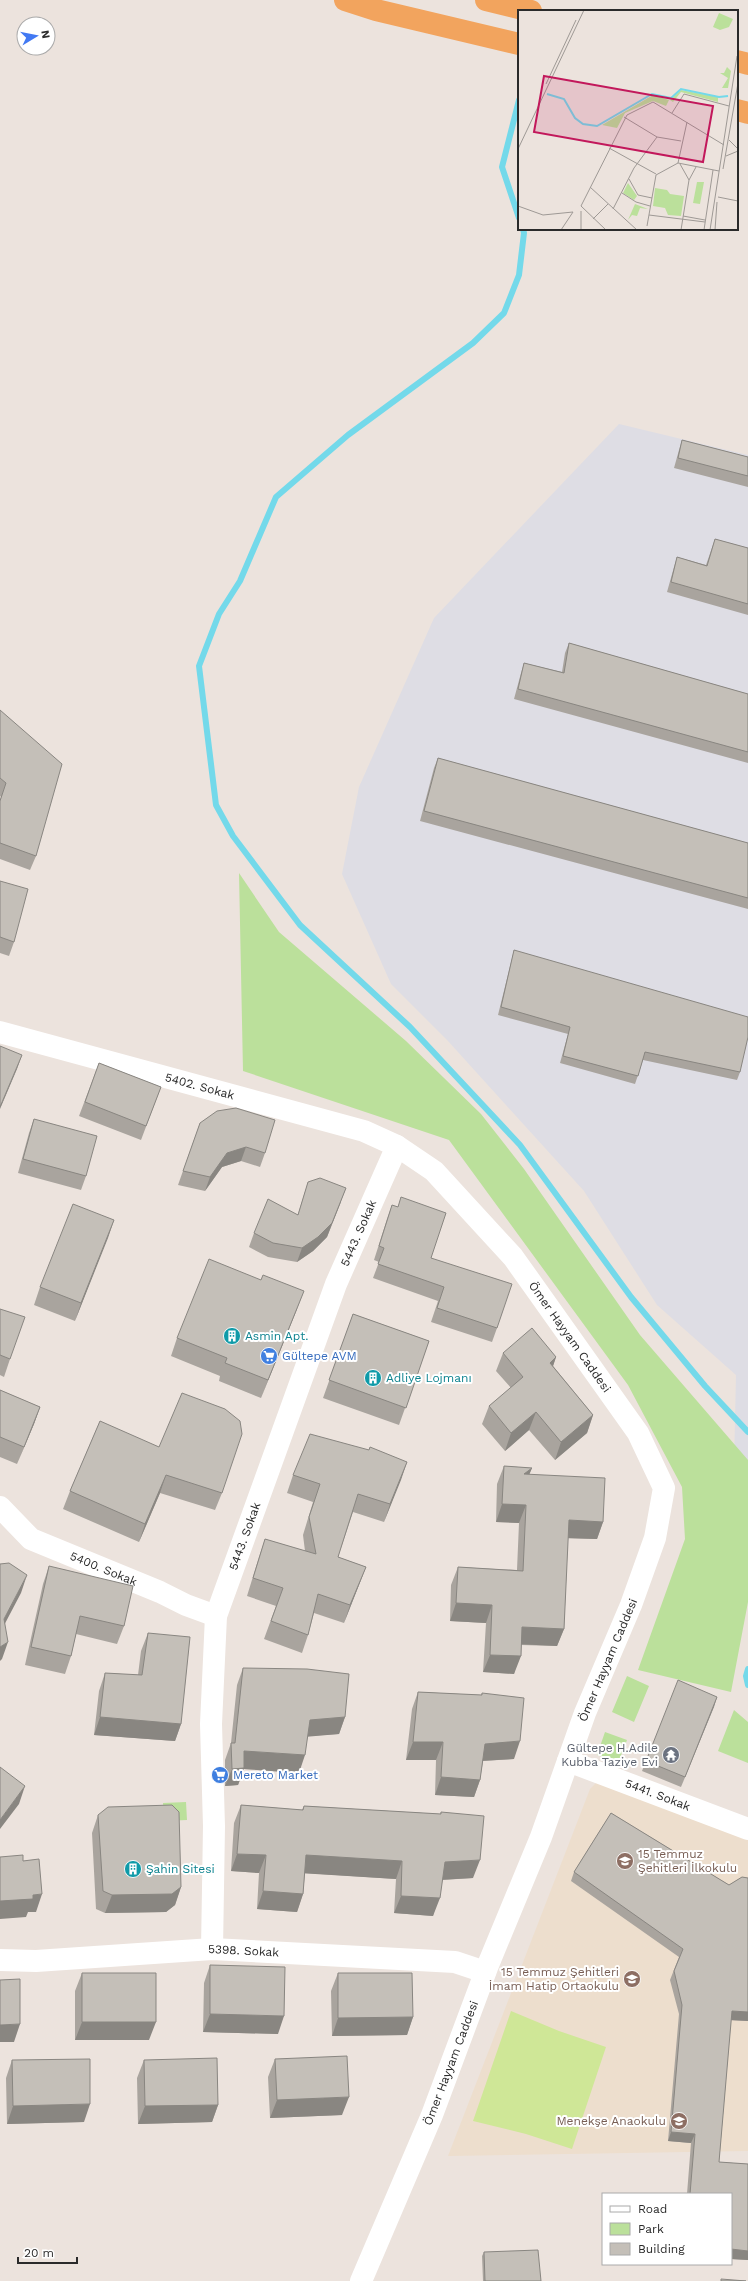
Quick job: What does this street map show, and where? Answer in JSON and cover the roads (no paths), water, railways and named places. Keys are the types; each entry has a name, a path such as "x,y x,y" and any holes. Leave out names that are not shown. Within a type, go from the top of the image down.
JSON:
{"highway":[{"path":"345,0 376,10 518,44"},
{"path":"486,0 527,10"},
{"path":"738,61 748,64"},
{"path":"738,110 748,113"}],"street":[{"name":"5402. Sokak","path":"0,1032 364,1131 397,1146"},
{"name":"5443. Sokak","path":"212,1949 214,1826 211,1724 216,1616 336,1284 397,1146"},
{"name":"Ömer Hayyam Caddesi","path":"361,2281 432,2115 485,1972 541,1837 587,1707 631,1605 655,1538 664,1488 638,1433 513,1257 434,1171 397,1146"},
{"name":"5400. Sokak","path":"0,1507 31,1539 160,1592 186,1605 216,1616"},
{"name":"5441. Sokak","path":"568,1761 748,1829"},
{"name":"5398. Sokak","path":"0,1960 36,1961 212,1949 455,1962 485,1972"}],"waterway":[{"path":"518,104 502,167 518,215"},
{"path":"523,230 519,275 504,313 473,343 348,435 276,497 240,581 219,614 199,666 216,805 233,836 300,925 410,1027 520,1145 631,1297 705,1386 748,1432"},
{"path":"748,1669 746,1676 748,1685"}],"place":[{"name":"Asmin Apt.","path":"232,1336"},
{"name":"Gültepe AVM","path":"269,1356"},
{"name":"Adliye Lojmanı","path":"373,1378"},
{"name":"Gültepe H.Adile Kubba Taziye Evi","path":"671,1755"},
{"name":"Mereto Market","path":"220,1775"},
{"name":"15 Temmuz Şehitleri İlkokulu","path":"625,1861"},
{"name":"Şahin Sitesi","path":"133,1869"},
{"name":"15 Temmuz Şehitleri İmam Hatip Ortaokulu","path":"632,1979"},
{"name":"Menekşe Anaokulu","path":"679,2121"}]}
